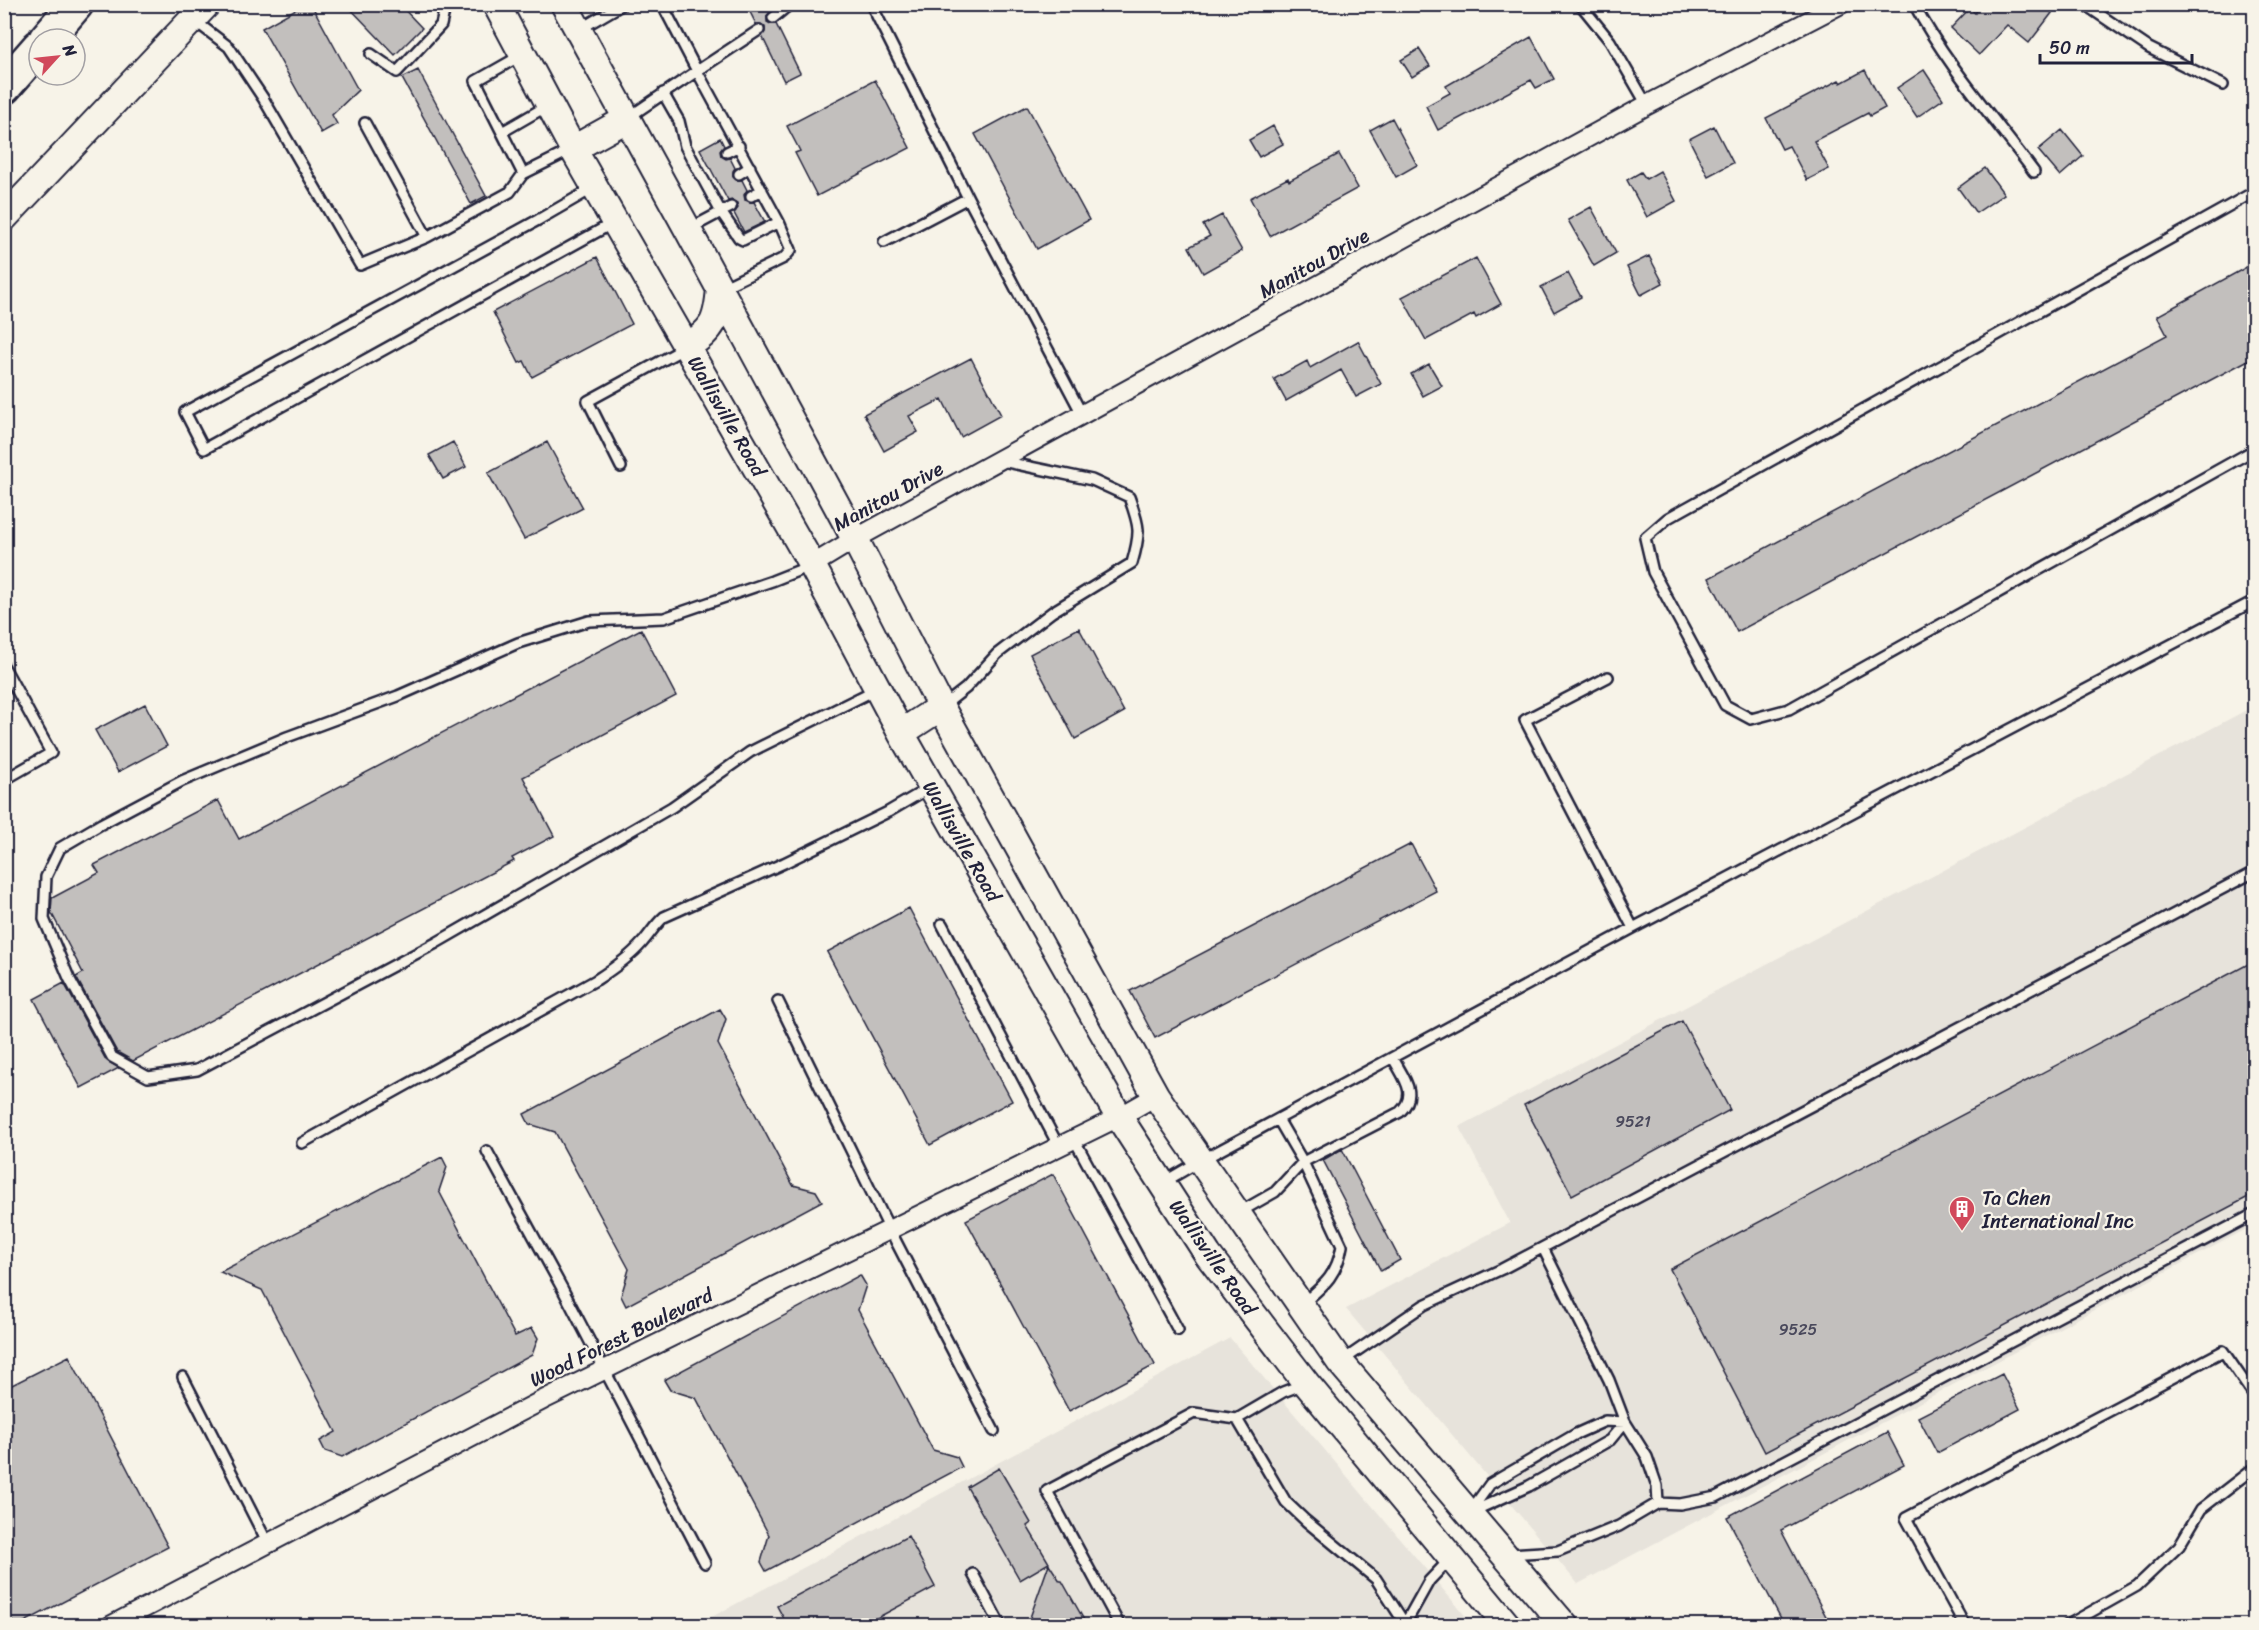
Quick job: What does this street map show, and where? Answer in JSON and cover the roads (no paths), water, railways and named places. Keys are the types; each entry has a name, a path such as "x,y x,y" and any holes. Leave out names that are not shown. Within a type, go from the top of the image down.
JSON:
{"highway":[{"path":"56,27 76,4"},
{"path":"4,87 27,61"}],"main road":[{"name":"Wallisville Road","path":"496,4 573,149 812,565 901,733 1119,1117 1208,1255 1306,1383 1508,1626"},
{"path":"564,4 855,539 941,707 1156,1096 1340,1362 1504,1555 1557,1623"},
{"path":"4,218 200,12"},
{"path":"573,149 627,119"},
{"path":"687,347 708,333 718,311 720,289"},
{"path":"901,733 941,707"},
{"path":"1306,1383 1340,1362"}],"street":[{"name":"Manitou Drive","path":"812,565 855,539 1647,105 1841,4"},
{"name":"Wood Forest Boulevard","path":"110,1626 603,1371 1067,1143 1156,1096"}],"lane":[{"path":"578,30 623,4"},
{"path":"662,4 790,243 791,250 788,255 720,289"},
{"path":"773,18 790,4"},
{"path":"871,4 968,198 1083,416"},
{"path":"1580,4 1610,41 1647,105"},
{"path":"1914,4 1922,20 2034,172"},
{"path":"2084,4 2149,48 2223,85"},
{"path":"371,54 397,72 441,25 446,5"},
{"path":"200,12 229,46 263,98 360,265 427,237 510,192 523,174 573,149"},
{"path":"627,119 759,30"},
{"path":"522,55 476,81 523,174"},
{"path":"663,93 679,121 685,146 735,234 743,240 779,222"},
{"path":"502,132 549,105"},
{"path":"365,123 427,237"},
{"path":"727,152 739,146"},
{"path":"698,169 707,163"},
{"path":"739,174 750,167"},
{"path":"710,191 719,185"},
{"path":"595,187 185,412 204,449 615,222"},
{"path":"751,196 762,190"},
{"path":"2254,192 1668,518 1646,538 1653,572 1725,705 1751,719 1789,709 2254,450"},
{"path":"884,242 968,198"},
{"path":"688,230 731,207"},
{"path":"621,467 588,401 687,347"},
{"path":"941,707 966,688 997,654 1052,612 1132,563 1138,543 1139,524 1128,497 1092,480 1000,461"},
{"path":"812,565 664,618 588,621 518,644 398,696 287,737 182,781 101,824 60,848 46,877 44,919 69,978 112,1057 148,1077 197,1070 436,943 672,807 750,752 877,688"},
{"path":"1162,1184 1200,1161 1633,928 2254,601"},
{"path":"4,667 51,753 4,780"},
{"path":"1608,677 1525,720 1633,928"},
{"path":"302,1143 597,980 621,963 664,917 805,853 888,812 931,786"},
{"path":"1340,1362 1424,1305 1543,1248 2254,872"},
{"path":"942,924 1067,1143 1178,1330"},
{"path":"778,1000 890,1230 994,1431"},
{"path":"1236,1214 1275,1192 1303,1162 1400,1112 1408,1104 1410,1092 1393,1058"},
{"path":"1278,1119 1303,1162 1342,1246 1340,1261 1330,1280 1300,1305"},
{"path":"487,1151 562,1288 603,1371 705,1563"},
{"path":"1504,1555 1558,1551 1619,1526 1658,1503 1680,1504 1716,1497 2254,1214"},
{"path":"1543,1248 1609,1380 1625,1422 1647,1456 1657,1486 1658,1503"},
{"path":"1965,1626 1906,1518 2223,1351 2254,1396"},
{"path":"183,1377 268,1544"},
{"path":"1120,1626 1047,1491 1194,1413 1237,1419 1283,1392 1306,1383"},
{"path":"1237,1419 1286,1502 1376,1579 1403,1625 1429,1581 1451,1558"},
{"path":"1469,1513 1490,1484 1527,1461 1605,1421 1625,1422"},
{"path":"1469,1513 1529,1486 1610,1440 1625,1422"},
{"path":"2066,1626 2137,1586 2179,1546 2201,1509 2254,1468"},
{"path":"973,1574 1001,1626"}],"place":[{"name":"Ta Chen International Inc","path":"1962,1232"}]}
